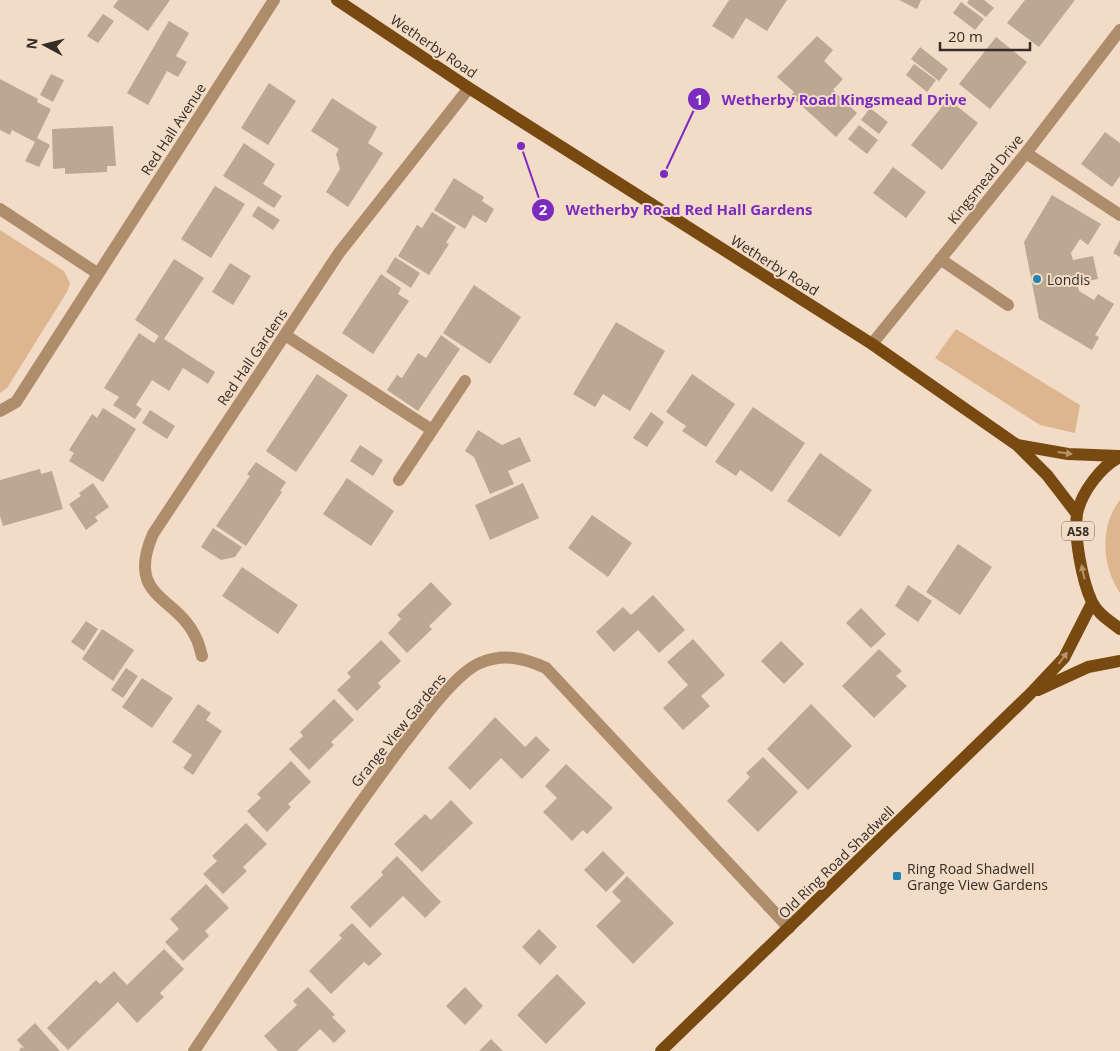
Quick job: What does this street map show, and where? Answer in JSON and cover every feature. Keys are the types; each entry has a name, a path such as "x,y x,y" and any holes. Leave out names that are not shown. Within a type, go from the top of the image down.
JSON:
{"main road":[{"name":"Wetherby Road","path":"337,0 469,88 872,344 1017,445"},
{"name":"A58","path":"1017,445 1068,454 1120,457"},
{"name":"A58","path":"1017,445 1046,475 1077,514"},
{"name":"A58","path":"1120,457 1109,462 1091,482 1077,514 1079,551 1092,603 1102,616 1120,629"},
{"name":"Old Ring Road Shadwell","path":"661,1051 1030,694 1064,658 1092,603"},
{"name":"Old Ring Road Shadwell","path":"1030,694 1088,667 1120,661"}],"street":[{"name":"Red Hall Avenue","path":"0,411 16,402 274,0"},
{"name":"Kingsmead Drive","path":"872,344 1026,153 1120,30"},
{"name":"Red Hall Gardens","path":"202,656 196,637 183,620 159,599 150,584 145,567 146,550 153,534 339,253 469,88"},
{"path":"1026,153 1120,215"},
{"path":"0,209 97,274"},
{"path":"940,259 1008,304"},
{"path":"285,335 432,430"},
{"path":"399,480 465,381"},
{"name":"Grange View Gardens","path":"194,1051 355,808 422,720 460,676 479,663 502,657 525,658 546,668 789,928"}],"shaded area":[{"path":"0,230 64,271 70,283 67,292 7,388 0,393"},
{"path":"956,329 1080,405 1075,433 1040,425 935,358"},
{"path":"1120,500 1120,593 1109,571 1105,546 1109,522 1113,510"}],"building":[{"path":"118,0 170,0 148,31 113,7"},
{"path":"729,0 787,0 767,31 746,18 733,39 712,26"},
{"path":"899,0 921,0 917,9"},
{"path":"969,0 984,0 994,8 986,17 967,3"},
{"path":"1025,0 1075,0 1039,47 1007,23"},
{"path":"961,2 984,19 975,30 953,13"},
{"path":"103,14 114,21 98,43 87,36"},
{"path":"169,21 189,33 176,56 187,62 178,77 167,71 148,105 127,93"},
{"path":"817,36 833,50 824,61 843,79 833,90 857,113 836,137 791,96 794,92 777,77"},
{"path":"996,37 1027,62 990,109 959,84"},
{"path":"920,47 948,69 939,81 911,59"},
{"path":"914,64 936,80 927,92 906,75"},
{"path":"51,74 64,80 53,102 40,95"},
{"path":"0,79 38,99 37,102 51,109 37,138 50,145 39,167 25,161 35,142 12,130 10,135 0,130"},
{"path":"269,83 296,101 268,145 241,128"},
{"path":"332,98 377,127 368,143 383,153 348,207 326,192 340,169 336,154 339,149 311,131"},
{"path":"948,99 978,123 942,170 911,145"},
{"path":"870,108 888,122 879,134 861,120"},
{"path":"859,125 878,140 867,154 848,139"},
{"path":"113,126 116,166 107,166 107,172 65,174 65,168 53,169 52,129"},
{"path":"1105,132 1120,143 1120,176 1112,187 1081,164"},
{"path":"244,143 275,164 263,184 282,196 274,208 223,176"},
{"path":"893,167 926,192 906,218 873,193"},
{"path":"454,178 484,197 482,201 494,209 486,223 473,215 465,229 434,210"},
{"path":"215,186 245,204 211,258 181,239"},
{"path":"1052,195 1101,224 1088,245 1080,239 1071,253 1073,260 1093,256 1098,279 1077,283 1079,291 1094,300 1098,294 1114,304 1095,335 1099,337 1092,350 1039,319 1024,242"},
{"path":"258,206 280,220 273,230 252,216"},
{"path":"432,212 456,227 446,243 449,244 429,275 398,256 417,225 422,228"},
{"path":"1120,240 1120,257 1113,253"},
{"path":"395,257 420,273 411,288 386,272"},
{"path":"174,259 204,278 164,339 215,372 208,384 183,368 169,391 152,380 136,405 142,409 135,419 113,405 119,397 104,388 139,333 154,343 159,336 135,320"},
{"path":"230,263 251,276 233,305 212,292"},
{"path":"381,274 401,288 398,294 409,301 373,354 342,333"},
{"path":"474,285 521,317 490,364 443,333"},
{"path":"616,322 665,351 630,411 603,394 595,407 573,394"},
{"path":"441,335 460,349 418,411 387,390 397,375 402,378 418,353 426,358"},
{"path":"317,374 348,395 296,472 266,451"},
{"path":"692,374 735,404 706,447 682,431 686,426 666,412"},
{"path":"753,407 805,443 772,492 740,470 736,476 715,462"},
{"path":"103,408 136,429 103,482 69,461 74,453 69,450 92,414 97,418"},
{"path":"150,410 175,426 167,439 142,423"},
{"path":"651,412 664,422 647,447 633,438"},
{"path":"478,430 502,445 520,437 531,461 508,471 514,484 490,494 474,457 465,451"},
{"path":"360,445 383,460 373,476 350,461"},
{"path":"820,453 872,490 840,537 787,501"},
{"path":"256,462 286,482 280,491 282,492 246,546 216,526 250,476 247,474"},
{"path":"40,469 41,474 52,471 63,509 3,526 0,516 0,480"},
{"path":"347,478 394,511 371,546 323,514"},
{"path":"93,483 109,507 95,517 98,521 86,530 69,504 81,496 79,493"},
{"path":"523,483 539,518 490,540 475,505"},
{"path":"592,515 632,543 608,577 568,548"},
{"path":"213,528 242,547 235,557 221,560 201,547"},
{"path":"958,544 992,567 960,615 926,592"},
{"path":"242,567 298,605 278,634 222,596"},
{"path":"431,582 452,604 429,626 432,629 407,653 388,633 401,619 397,615"},
{"path":"908,585 932,601 918,622 895,606"},
{"path":"653,595 685,630 659,653 638,630 614,652 596,632 623,607 631,615"},
{"path":"861,608 886,634 871,648 846,623"},
{"path":"86,621 98,629 84,651 71,642"},
{"path":"102,629 134,650 113,681 82,659"},
{"path":"693,639 725,675 701,696 710,706 683,730 663,708 688,685 667,662"},
{"path":"381,640 401,661 378,683 381,687 357,711 337,690 351,677 347,673"},
{"path":"781,641 804,664 784,684 761,661"},
{"path":"879,649 902,671 896,676 907,686 874,718 842,686"},
{"path":"126,668 138,676 123,698 111,690"},
{"path":"142,678 173,698 152,728 122,707"},
{"path":"334,699 354,720 331,742 334,745 309,770 289,749 303,736 300,732"},
{"path":"198,704 211,713 206,720 222,731 193,775 183,768 192,755 172,742"},
{"path":"811,704 852,746 808,790 767,749"},
{"path":"495,717 525,747 536,736 550,750 522,779 501,758 470,790 448,768"},
{"path":"763,757 798,792 758,832 727,801 750,777 746,773"},
{"path":"291,761 311,782 288,804 291,807 267,832 247,811 261,798 257,794"},
{"path":"566,764 613,808 587,834 583,830 572,841 543,812 557,798 545,786"},
{"path":"451,800 473,823 422,872 394,844 425,814 431,820"},
{"path":"246,823 267,844 243,867 247,871 223,894 203,874 217,861 212,856"},
{"path":"603,851 625,873 606,892 584,870"},
{"path":"397,856 441,902 425,918 403,896 370,928 350,907 383,875 381,872"},
{"path":"627,876 674,923 633,964 596,926 621,901 612,892"},
{"path":"206,884 229,908 205,931 209,936 183,961 165,942 179,929 170,919"},
{"path":"352,923 382,954 369,966 364,962 331,994 309,971 342,938 339,935"},
{"path":"539,929 557,947 540,965 522,947"},
{"path":"164,949 184,969 160,993 164,997 137,1023 118,1002 68,1050 47,1028 96,980 100,984 114,971 127,985"},
{"path":"557,974 586,1003 546,1044 517,1015"},
{"path":"308,987 335,1015 332,1017 346,1031 334,1043 320,1029 297,1051 278,1051 264,1036 297,1005 293,1001"},
{"path":"465,987 483,1006 465,1025 446,1006"},
{"path":"35,1023 60,1051 19,1051 21,1047 25,1049 17,1040"},
{"path":"491,1039 503,1051 479,1051"}],"place":[{"name":"Wetherby Road Red Hall Gardens","path":"521,146"},
{"name":"Wetherby Road Kingsmead Drive","path":"664,174"},
{"name":"Londis","path":"1037,279"},
{"name":"Ring Road Shadwell Grange View Gardens","path":"897,876"}]}
